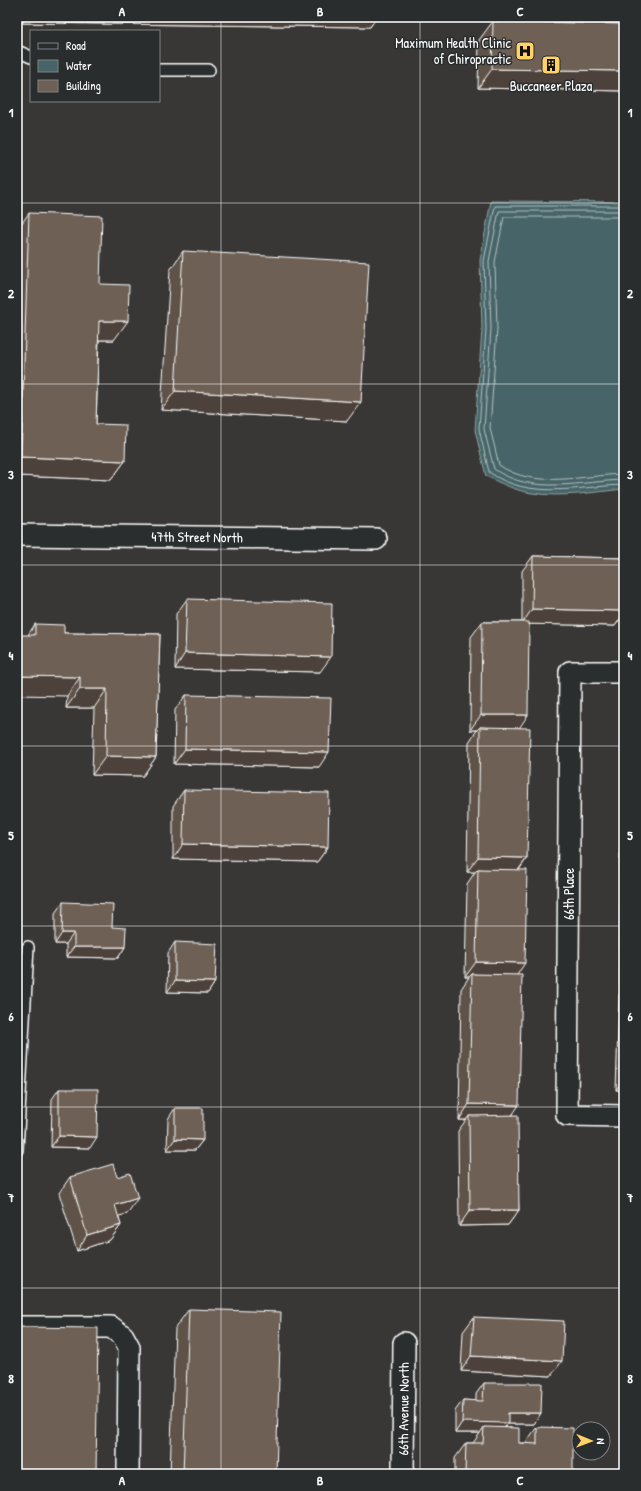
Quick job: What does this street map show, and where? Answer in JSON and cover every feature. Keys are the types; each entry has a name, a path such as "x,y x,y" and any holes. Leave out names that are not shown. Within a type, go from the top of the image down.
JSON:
{"street":[{"name":"47th Street North","path":"17,535 376,539"},
{"name":"66th Place","path":"624,672 570,672 567,1116 624,1116"},
{"path":"17,1327 111,1327 123,1336 129,1347 128,1474"},
{"name":"66th Avenue North","path":"403,1474 404,1344"}],"lane":[{"path":"17,51 30,57"},
{"path":"160,70 209,70"},
{"path":"17,1150 28,947"}],"water":[{"path":"491,201 624,202 624,489 578,494 543,494 514,489 486,476 475,430 482,329 480,260"}],"building":[{"path":"493,21 624,24 624,71 492,69"},
{"path":"29,213 102,216 100,284 129,285 128,321 99,321 96,424 126,425 125,461 21,457"},
{"path":"183,251 369,262 361,402 175,391"},
{"path":"533,556 624,558 624,611 532,609"},
{"path":"187,599 332,603 331,657 185,653"},
{"path":"482,622 529,622 528,715 481,715"},
{"path":"35,624 64,625 64,633 160,634 156,757 106,756 107,689 80,689 80,677 17,676 17,635 35,635"},
{"path":"186,695 331,698 329,752 185,749"},
{"path":"480,727 530,728 527,858 478,857"},
{"path":"184,790 329,793 328,847 183,844"},
{"path":"478,869 527,870 525,963 476,962"},
{"path":"63,902 113,904 112,927 126,928 125,947 74,947 74,933 62,933"},
{"path":"175,942 217,944 215,982 175,981"},
{"path":"472,974 522,975 519,1105 469,1104"},
{"path":"59,1089 98,1089 97,1137 59,1136"},
{"path":"175,1108 203,1108 203,1140 175,1139"},
{"path":"518,1115 519,1210 470,1210 469,1116"},
{"path":"113,1164 117,1177 130,1173 138,1198 115,1205 121,1225 87,1235 70,1177"},
{"path":"189,1309 281,1312 276,1474 183,1474"},
{"path":"474,1317 564,1321 562,1361 471,1356"},
{"path":"17,1327 98,1328 96,1474 17,1474"},
{"path":"484,1383 542,1383 541,1413 508,1413 508,1423 462,1422 463,1400 483,1401"},
{"path":"484,1427 519,1428 519,1443 537,1444 537,1427 571,1428 571,1461 573,1461 573,1474 465,1474 466,1443 483,1443"}],"place":[{"name":"Maximum Health Clinic of Chiropractic","path":"525,51"},
{"name":"Buccaneer Plaza","path":"551,65"}]}
